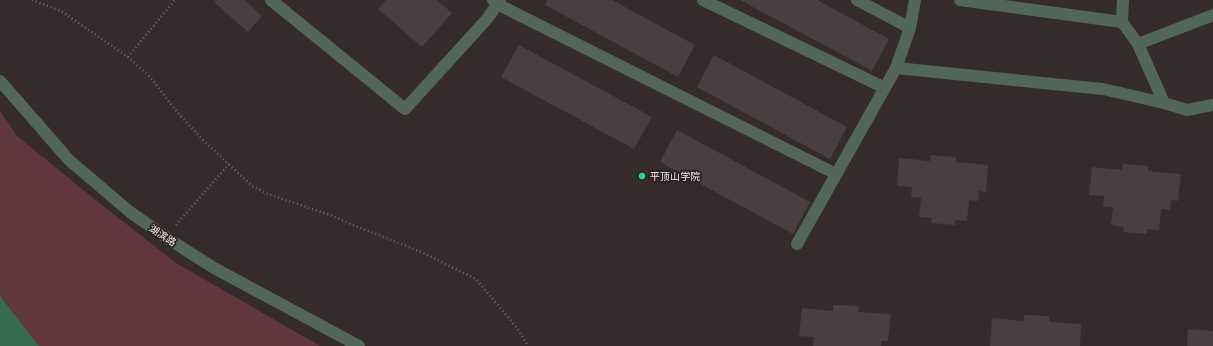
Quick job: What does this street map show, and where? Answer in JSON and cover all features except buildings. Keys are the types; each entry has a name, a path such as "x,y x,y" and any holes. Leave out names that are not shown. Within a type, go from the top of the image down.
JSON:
{"street":[{"path":"271,0 405,109 487,20 497,1 836,174"},
{"path":"703,0 885,88"},
{"path":"857,0 910,28"},
{"path":"797,244 896,68 910,28 915,0"},
{"path":"960,0 1122,22"},
{"path":"1123,0 1122,22 1138,44 1164,103"},
{"path":"1138,44 1213,15"},
{"path":"896,68 1103,89 1164,103 1187,110 1213,105"},
{"name":"湖滨路","path":"0,81 69,160 130,212 214,268 359,346"}],"path":[{"path":"32,0 61,11 128,57 150,77 178,113 203,140 252,186 268,194 330,215 418,251 476,280 517,328 528,346"},
{"path":"128,57 175,0"},
{"path":"166,236 229,164"}],"shaded area":[{"path":"0,111 17,136 176,263 320,346 39,346 0,294"},
{"path":"0,294 4,301 39,346 0,346"}],"place":[{"name":"平顶山学院","path":"642,176"}]}
